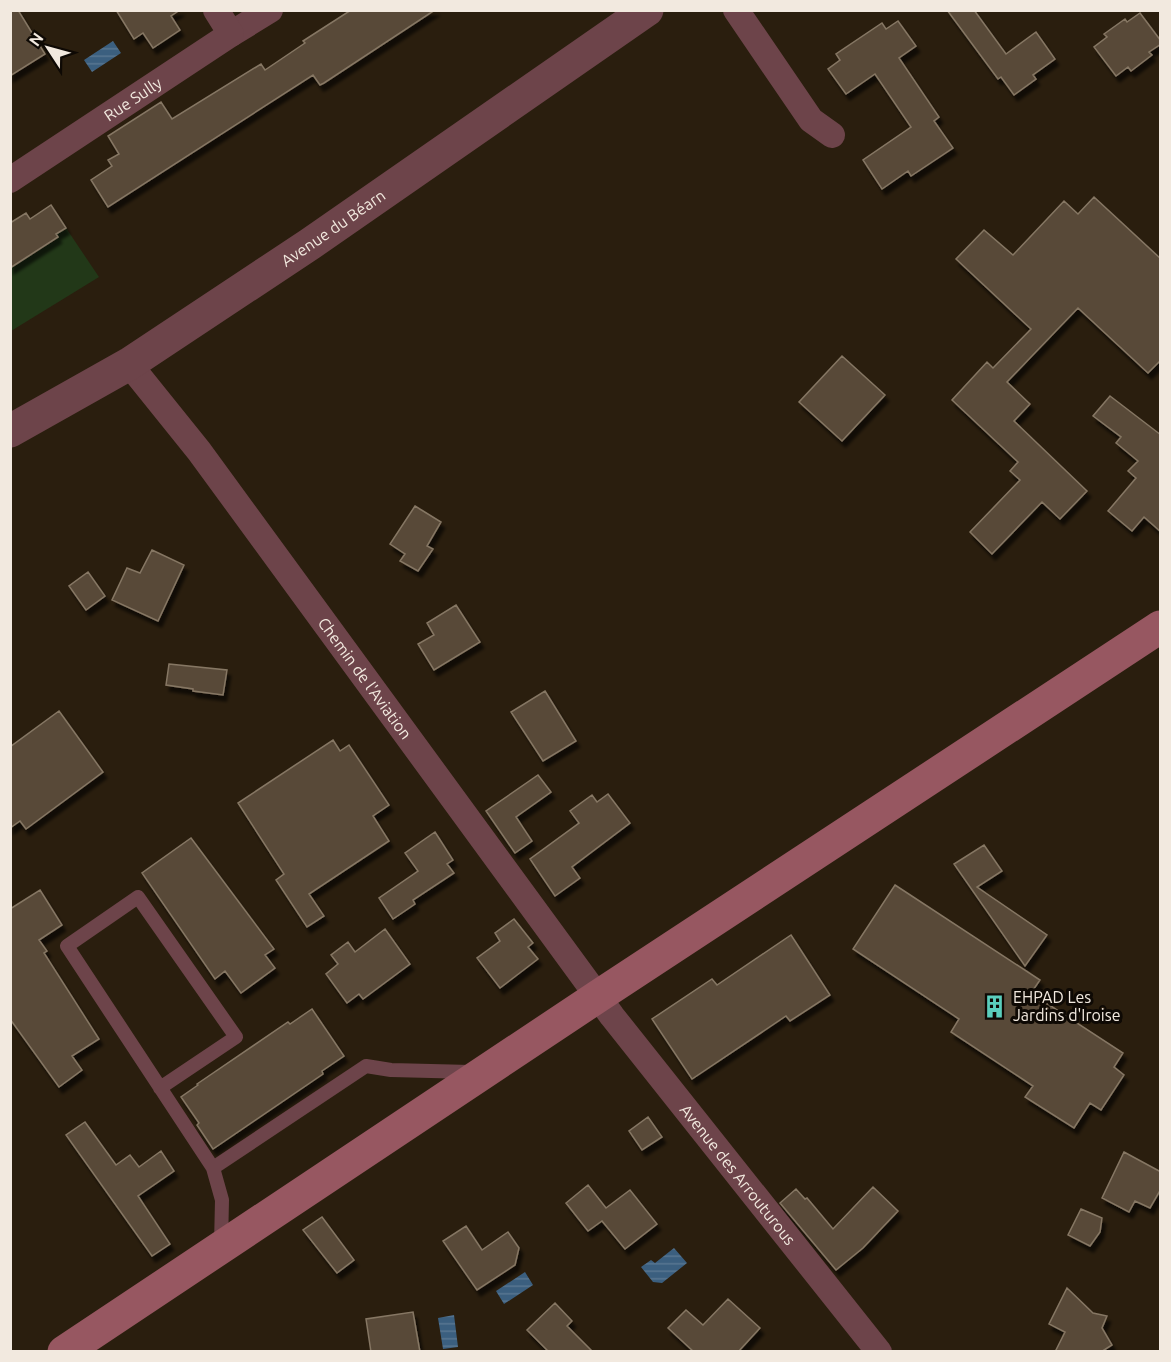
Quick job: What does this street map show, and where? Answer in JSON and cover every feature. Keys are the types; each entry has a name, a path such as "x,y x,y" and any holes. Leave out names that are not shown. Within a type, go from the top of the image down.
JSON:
{"main road":[{"path":"64,1352 597,996 1161,627"}],"street":[{"path":"216,10 231,34"},
{"name":"Rue Sully","path":"10,180 270,10"},
{"name":"Avenue du Béarn","path":"10,431 129,364 310,244 647,10"},
{"path":"736,10 811,120 832,135"},
{"name":"Chemin de l'Aviation","path":"129,364 199,451 597,996"},
{"name":"Avenue des Arrouturous","path":"597,996 879,1352"}],"lane":[{"path":"160,1088 236,1036 138,897 66,946 160,1088 213,1168 222,1200 221,1246"},
{"path":"213,1168 366,1066 391,1070 482,1073"}],"green space":[{"path":"66,228 99,277 11,331 11,268 58,238 56,234"}],"water":[{"path":"113,41 121,53 92,72 84,60"},
{"path":"674,1248 687,1263 662,1283 653,1282 641,1267 651,1260 655,1263"},
{"path":"525,1272 533,1285 504,1304 496,1291"},
{"path":"454,1315 458,1347 443,1349 438,1318"}],"building":[{"path":"10,10 18,10 45,54 10,76"},
{"path":"116,10 180,10 171,16 180,30 153,48 143,33 134,39"},
{"path":"351,10 435,10 324,83 320,85 313,75 108,207 91,180 112,166 108,160 119,154 108,136 161,102 172,119 261,64 265,70 305,43 303,41"},
{"path":"947,10 974,10 1006,54 1036,32 1055,59 1033,75 1036,79 1014,95 1001,77 998,79"},
{"path":"1140,13 1161,44 1149,52 1152,55 1131,71 1128,67 1116,76 1094,47 1107,37 1104,34 1125,19 1127,22"},
{"path":"898,21 916,46 899,58 939,117 934,121 953,148 911,176 908,171 882,189 863,160 911,127 875,74 846,94 828,69 840,60 836,54 882,23 886,29"},
{"path":"1094,197 1161,259 1161,360 1148,373 1078,308 1007,382 1030,404 1014,421 1087,491 1060,519 1042,502 992,554 970,532 1020,480 1010,471 1018,462 952,400 987,362 993,368 1031,329 956,259 984,230 1013,255 1064,201 1078,214"},
{"path":"51,205 66,228 56,234 58,237 10,268 10,223 26,213 30,219"},
{"path":"842,356 885,395 842,441 799,402"},
{"path":"1110,396 1161,435 1161,532 1144,517 1132,531 1108,511 1136,478 1128,471 1138,461 1116,443 1121,437 1093,416"},
{"path":"415,506 441,522 427,546 433,549 418,571 400,561 405,554 390,544"},
{"path":"152,550 184,565 158,621 112,600 127,568 140,573"},
{"path":"88,572 105,596 86,610 69,586"},
{"path":"456,605 480,642 434,670 418,644 434,635 427,623"},
{"path":"169,664 227,670 223,695 166,685"},
{"path":"545,691 576,741 543,761 511,712"},
{"path":"59,711 103,772 26,829 20,821 10,828 10,747"},
{"path":"333,740 340,751 349,745 389,805 373,816 389,841 309,894 324,916 307,927 276,880 284,874 238,803"},
{"path":"538,775 551,792 516,817 532,841 515,853 486,811"},
{"path":"608,794 630,823 572,867 580,878 555,896 530,859 579,823 570,811 592,795 597,802"},
{"path":"435,832 453,860 447,864 454,873 413,900 415,904 393,919 379,898 418,871 405,853"},
{"path":"191,838 274,949 265,955 275,968 241,993 225,971 215,979 142,873"},
{"path":"984,845 1002,871 977,887 1047,935 1025,966 954,864"},
{"name":"EHPAD Les Jardins d'Iroise","path":"895,885 1040,980 1031,993 1123,1053 1114,1067 1124,1075 1101,1110 1090,1103 1074,1128 1025,1097 1033,1086 951,1032 959,1019 853,949"},
{"path":"40,890 62,925 39,940 47,951 44,953 99,1039 72,1056 82,1070 59,1087 10,1019 10,909"},
{"path":"514,919 533,943 528,947 538,959 500,988 477,958 500,941 495,933"},
{"path":"385,929 410,964 363,999 359,994 347,1003 326,974 338,964 331,955 348,942 355,952"},
{"path":"791,935 830,995 790,1021 786,1016 692,1079 652,1019 712,979 717,985"},
{"path":"312,1009 344,1056 322,1071 323,1074 213,1149 181,1097 288,1022 290,1024"},
{"path":"648,1117 662,1137 642,1150 629,1131"},
{"path":"85,1122 116,1165 130,1155 139,1167 161,1151 174,1171 138,1196 170,1244 152,1256 66,1135"},
{"path":"1124,1152 1161,1172 1161,1189 1150,1208 1135,1201 1129,1212 1102,1198"},
{"path":"588,1185 606,1208 630,1190 657,1224 625,1249 602,1221 588,1231 566,1203"},
{"path":"873,1187 898,1211 863,1248 836,1270 780,1203 796,1189 805,1199 807,1198 833,1229"},
{"path":"1081,1209 1102,1218 1100,1232 1090,1246 1068,1235"},
{"path":"322,1217 354,1260 337,1273 303,1230"},
{"path":"466,1226 482,1250 508,1232 519,1248 515,1265 477,1290 443,1241"},
{"path":"1067,1288 1093,1313 1107,1316 1102,1328 1112,1345 1101,1352 1055,1352 1065,1332 1049,1324"},
{"path":"728,1299 760,1328 738,1352 694,1352 668,1328 686,1310 703,1325"},
{"path":"555,1303 572,1321 567,1326 593,1352 549,1352 527,1330"},
{"path":"413,1312 420,1352 371,1352 366,1319"}],"place":[{"name":"EHPAD Les Jardins d'Iroise","path":"995,1006"}]}
